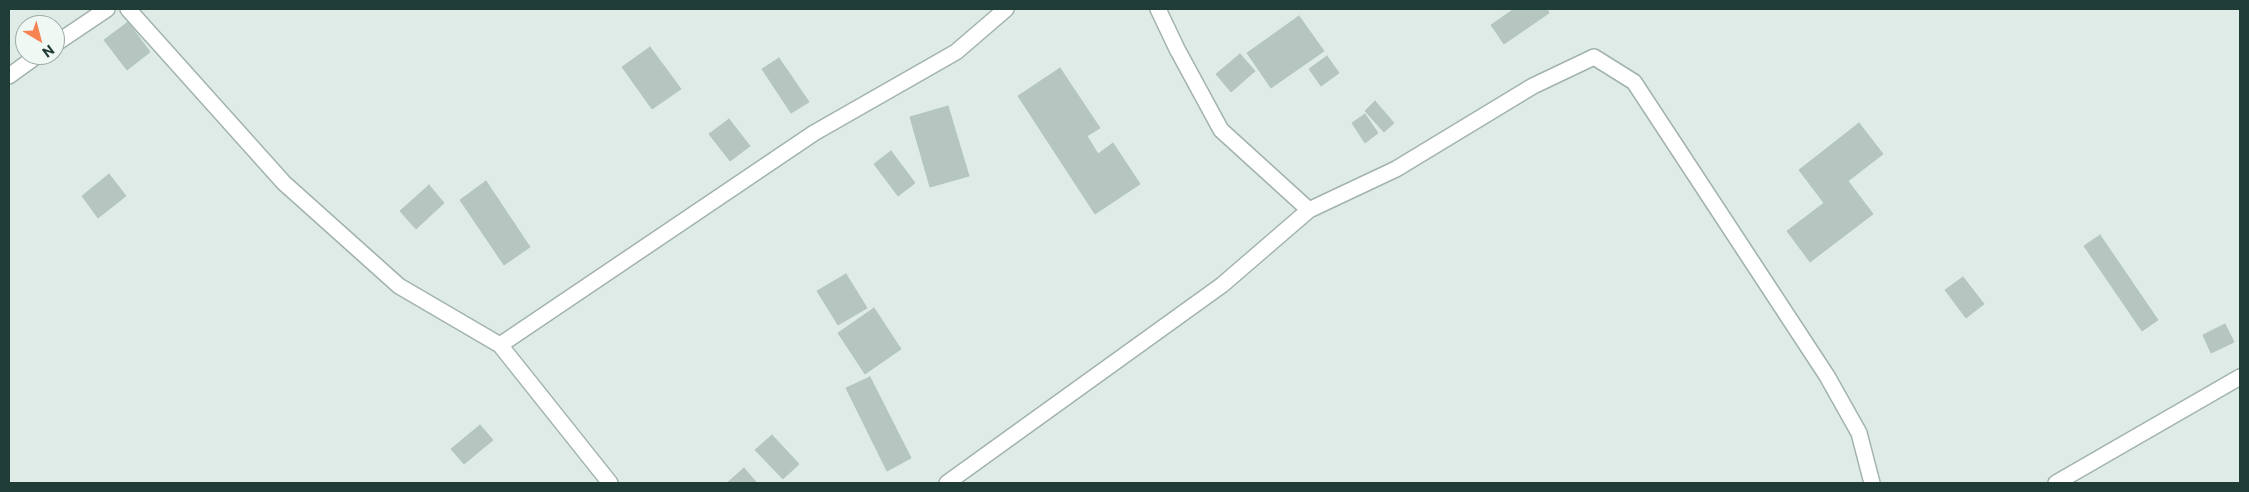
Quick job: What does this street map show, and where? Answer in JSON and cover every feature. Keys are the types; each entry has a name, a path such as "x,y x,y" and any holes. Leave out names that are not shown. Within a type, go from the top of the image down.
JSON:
{"street":[{"path":"65,37 107,9"},
{"path":"128,9 284,184 399,286 500,345 610,483"},
{"path":"500,345 814,133 956,52 1006,9"},
{"path":"1158,9 1177,49 1221,130 1309,210"},
{"path":"947,483 1222,285 1309,210 1396,169 1534,86 1594,57 1634,82 1816,360 1859,433 1872,483"},
{"path":"9,76 24,65"},
{"path":"2056,483 2240,377"}],"building":[{"path":"1514,9 1547,9 1549,13 1504,44 1491,25"},
{"path":"1299,16 1324,51 1271,88 1247,53"},
{"path":"128,22 150,52 127,70 104,40"},
{"path":"650,47 681,89 652,109 622,67"},
{"path":"1240,54 1255,71 1231,92 1216,74"},
{"path":"1327,56 1339,73 1321,86 1309,69"},
{"path":"779,58 809,102 791,113 762,69"},
{"path":"1060,68 1100,128 1087,136 1098,154 1113,143 1140,184 1095,214 1018,96"},
{"path":"1375,101 1394,123 1384,132 1365,111"},
{"path":"948,106 969,176 930,187 910,117"},
{"path":"1365,114 1378,133 1365,143 1352,123"},
{"path":"729,119 750,146 730,161 709,134"},
{"path":"1859,123 1883,154 1848,181 1873,214 1810,262 1787,231 1824,203 1799,170"},
{"path":"891,151 915,183 898,196 874,164"},
{"path":"109,174 126,196 98,218 82,196"},
{"path":"486,181 530,247 504,265 460,200"},
{"path":"429,185 444,203 416,229 400,211"},
{"path":"2100,235 2158,320 2142,331 2084,246"},
{"path":"846,274 867,308 838,325 817,291"},
{"path":"1963,277 1984,304 1966,318 1945,290"},
{"path":"874,308 901,349 865,374 838,333"},
{"path":"2225,324 2234,342 2211,353 2203,335"},
{"path":"870,377 911,458 887,471 846,388"},
{"path":"480,425 493,440 464,464 451,449"},
{"path":"772,435 799,464 783,479 755,450"},
{"path":"744,468 757,483 727,483"}]}
